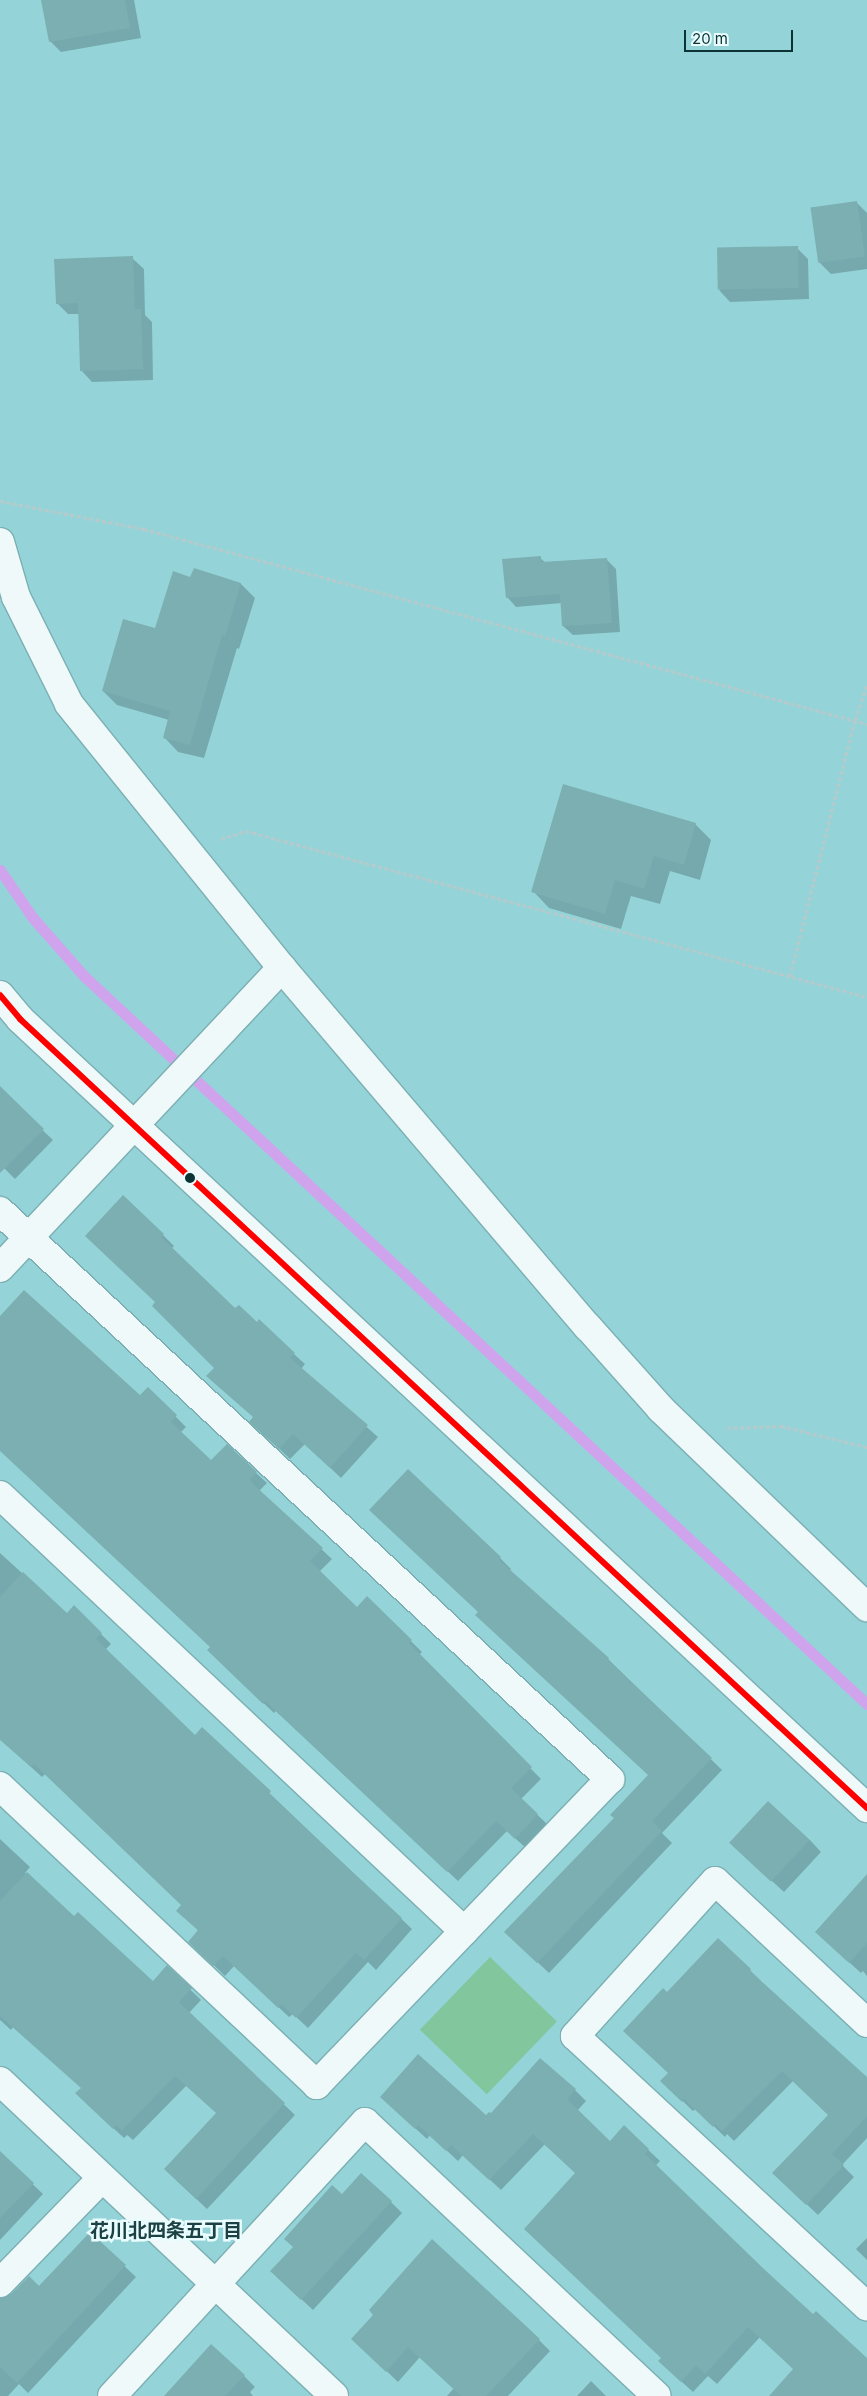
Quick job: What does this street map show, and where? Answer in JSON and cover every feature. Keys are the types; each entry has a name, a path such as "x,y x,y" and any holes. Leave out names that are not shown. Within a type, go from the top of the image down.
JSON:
{"street":[{"path":"0,542 16,597 69,704 282,968 660,1409 867,1607"},
{"path":"0,1268 282,968"},
{"path":"0,995 20,1018 867,1808"},
{"path":"0,1211 610,1779 317,2085 0,1786"},
{"path":"0,1495 464,1931"},
{"path":"867,2024 715,1881 575,2036 867,2306"},
{"path":"0,2082 334,2396"},
{"path":"112,2396 366,2122 657,2396"},
{"path":"0,2283 102,2178"}],"path":[{"path":"0,501 144,529 867,724"},
{"path":"790,976 855,720 867,686"},
{"path":"186,850 246,831 867,997"},
{"path":"682,1429 781,1426 867,1448"}],"green space":[{"path":"490,1957 557,2022 487,2094 420,2030"}],"building":[{"path":"41,0 125,0 130,28 49,42"},
{"path":"857,201 865,256 818,263 810,208"},
{"path":"798,246 799,288 718,289 717,247"},
{"path":"133,256 135,309 141,309 143,369 80,371 78,303 56,304 54,259"},
{"path":"541,556 541,562 607,558 612,623 562,626 560,594 506,598 502,559"},
{"path":"194,568 241,583 225,636 222,635 190,745 163,738 170,711 102,691 123,619 155,628 173,571 190,577"},
{"path":"563,784 696,823 684,865 654,856 644,889 615,880 605,914 531,892"},
{"path":"0,1086 44,1129 0,1173"},
{"path":"123,1195 164,1234 161,1237 235,1308 239,1305 257,1322 259,1319 295,1353 290,1358 368,1425 330,1468 293,1434 279,1449 249,1422 253,1417 206,1376 214,1368 152,1306 155,1302 85,1236"},
{"path":"24,1290 140,1395 148,1387 177,1415 171,1422 211,1460 227,1444 257,1472 250,1479 253,1484 323,1548 310,1561 357,1607 367,1596 412,1640 409,1643 532,1767 511,1788 538,1814 515,1839 496,1821 447,1872 265,1701 263,1704 207,1650 210,1647 0,1451 0,1316"},
{"path":"408,1469 501,1557 499,1560 609,1658 608,1660 712,1758 652,1821 662,1831 537,1963 504,1932 614,1818 610,1815 648,1775 475,1615 478,1612 369,1510"},
{"path":"23,1572 67,1613 74,1605 102,1633 96,1639 195,1735 202,1727 271,1791 269,1794 402,1918 364,1960 356,1953 296,2018 281,2004 278,2008 223,1956 213,1966 188,1942 198,1930 176,1911 181,1905 34,1764 31,1767 0,1740 0,1597"},
{"path":"768,1801 810,1840 771,1882 729,1843"},
{"path":"27,1872 74,1916 78,1912 153,1981 167,1965 192,1988 179,2002 285,2103 196,2199 164,2169 216,2113 175,2076 122,2130 116,2125 113,2129 75,2093 81,2088 0,2016 0,1901"},
{"path":"867,1874 867,1943 849,1963 815,1932"},
{"path":"718,1938 751,1969 750,1971 867,2077 867,2116 832,2154 844,2165 806,2205 772,2173 828,2115 782,2071 722,2131 715,2124 713,2127 684,2099 682,2102 660,2081 668,2073 623,2031 663,1988 667,1992"},
{"path":"418,2054 486,2115 489,2112 491,2113 540,2058 576,2089 567,2099 610,2141 624,2125 649,2149 645,2154 765,2270 813,2314 816,2311 867,2358 867,2396 769,2396 793,2369 748,2327 705,2374 696,2365 681,2382 658,2361 661,2358 524,2229 575,2173 533,2134 489,2180 451,2145 446,2151 418,2125 415,2129 380,2097"},
{"path":"0,2151 34,2183 0,2218"},
{"path":"361,2173 392,2201 301,2300 270,2271 293,2247 284,2239 332,2185 342,2194"},
{"path":"90,2232 126,2265 17,2383 0,2367 0,2298 11,2294 29,2276 39,2286"},
{"path":"432,2239 540,2339 486,2396 461,2396 408,2347 386,2372 351,2339 373,2315 369,2310"},
{"path":"211,2344 245,2375 225,2396 164,2396"}],"waterway":[{"path":"0,870 33,918 84,976 867,1704"}],"transit line":[{"path":"0,995 20,1019 867,1808"}],"district":[{"name":"花川北四条五丁目","path":"166,2231"}]}
